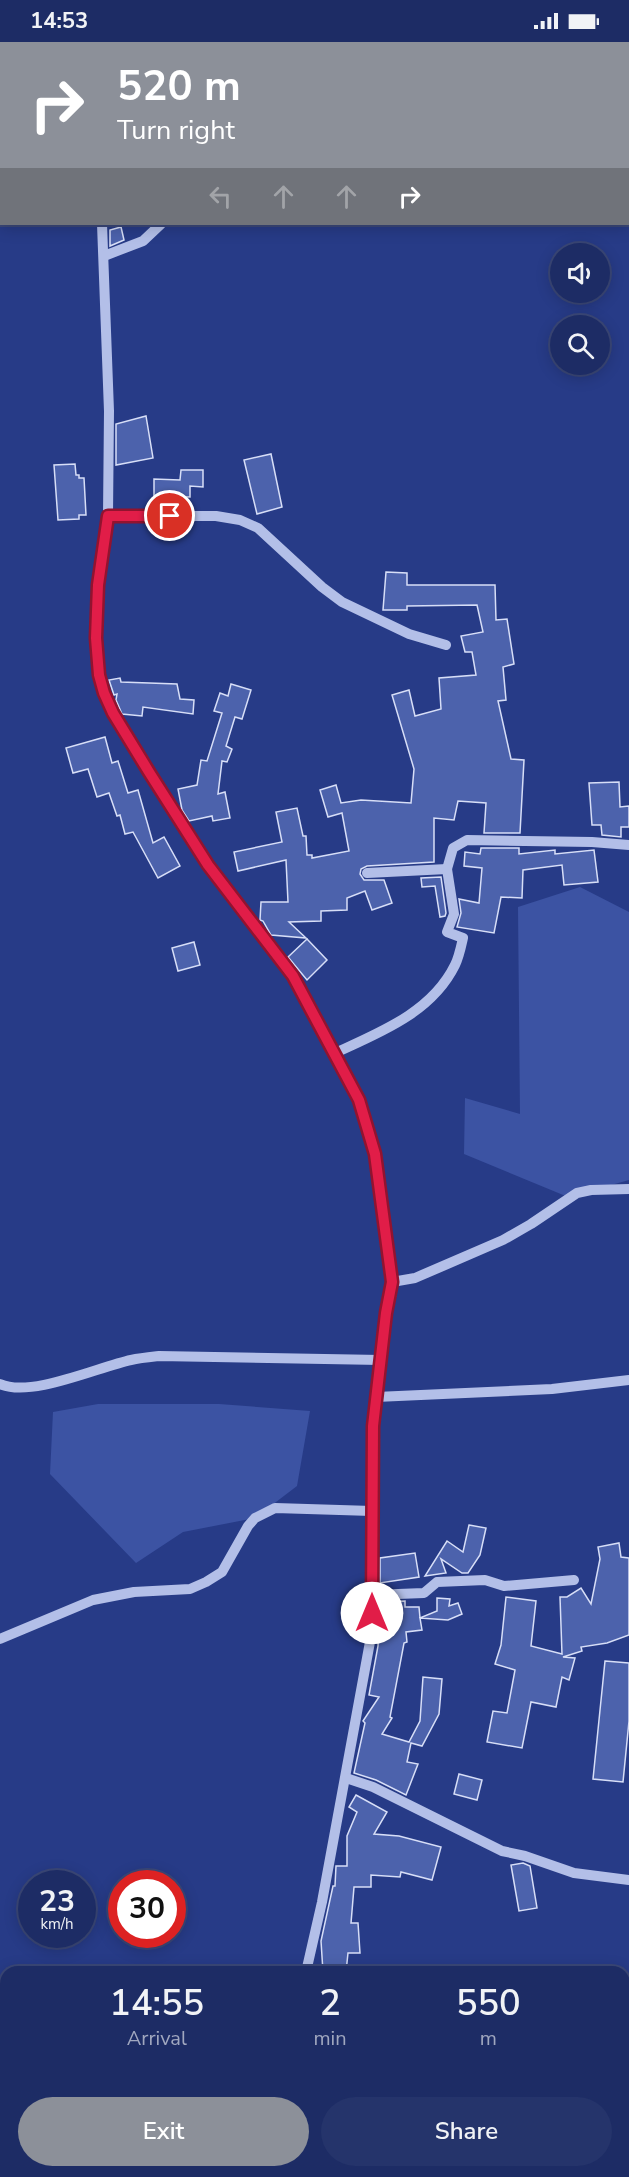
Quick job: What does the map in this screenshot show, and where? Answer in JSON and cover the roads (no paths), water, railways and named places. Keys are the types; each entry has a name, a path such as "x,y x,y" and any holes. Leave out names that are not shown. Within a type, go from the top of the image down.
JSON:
{"street":[{"path":"102,225 109,411 108,516 98,585 96,638 99,675 113,713 208,865 293,976 359,1100 375,1154 392,1282 373,1426 372,1631 346,1778 307,1966"},
{"path":"104,256 142,241 160,225"},
{"path":"108,516 216,516 240,520 258,528 322,587 342,602 410,634 446,645"},
{"path":"335,1053 374,1036 413,1014 442,986 452,971 463,938 447,932 454,914 447,869 453,848 467,840 591,842 629,845"},
{"path":"367,873 447,869"},
{"path":"392,1282 415,1278 503,1240 577,1193 591,1190 629,1189"},
{"path":"0,1384 18,1388 70,1378 132,1360 159,1356 381,1360"},
{"path":"376,1397 552,1389 629,1380"},
{"path":"0,1639 93,1600 134,1592 190,1589 206,1582 222,1572 248,1526 255,1518 275,1508 372,1511"},
{"path":"372,1595 424,1593 437,1582 485,1580 504,1586 574,1580"},
{"path":"346,1778 374,1787 502,1851 525,1856 574,1873 629,1880"}]}
